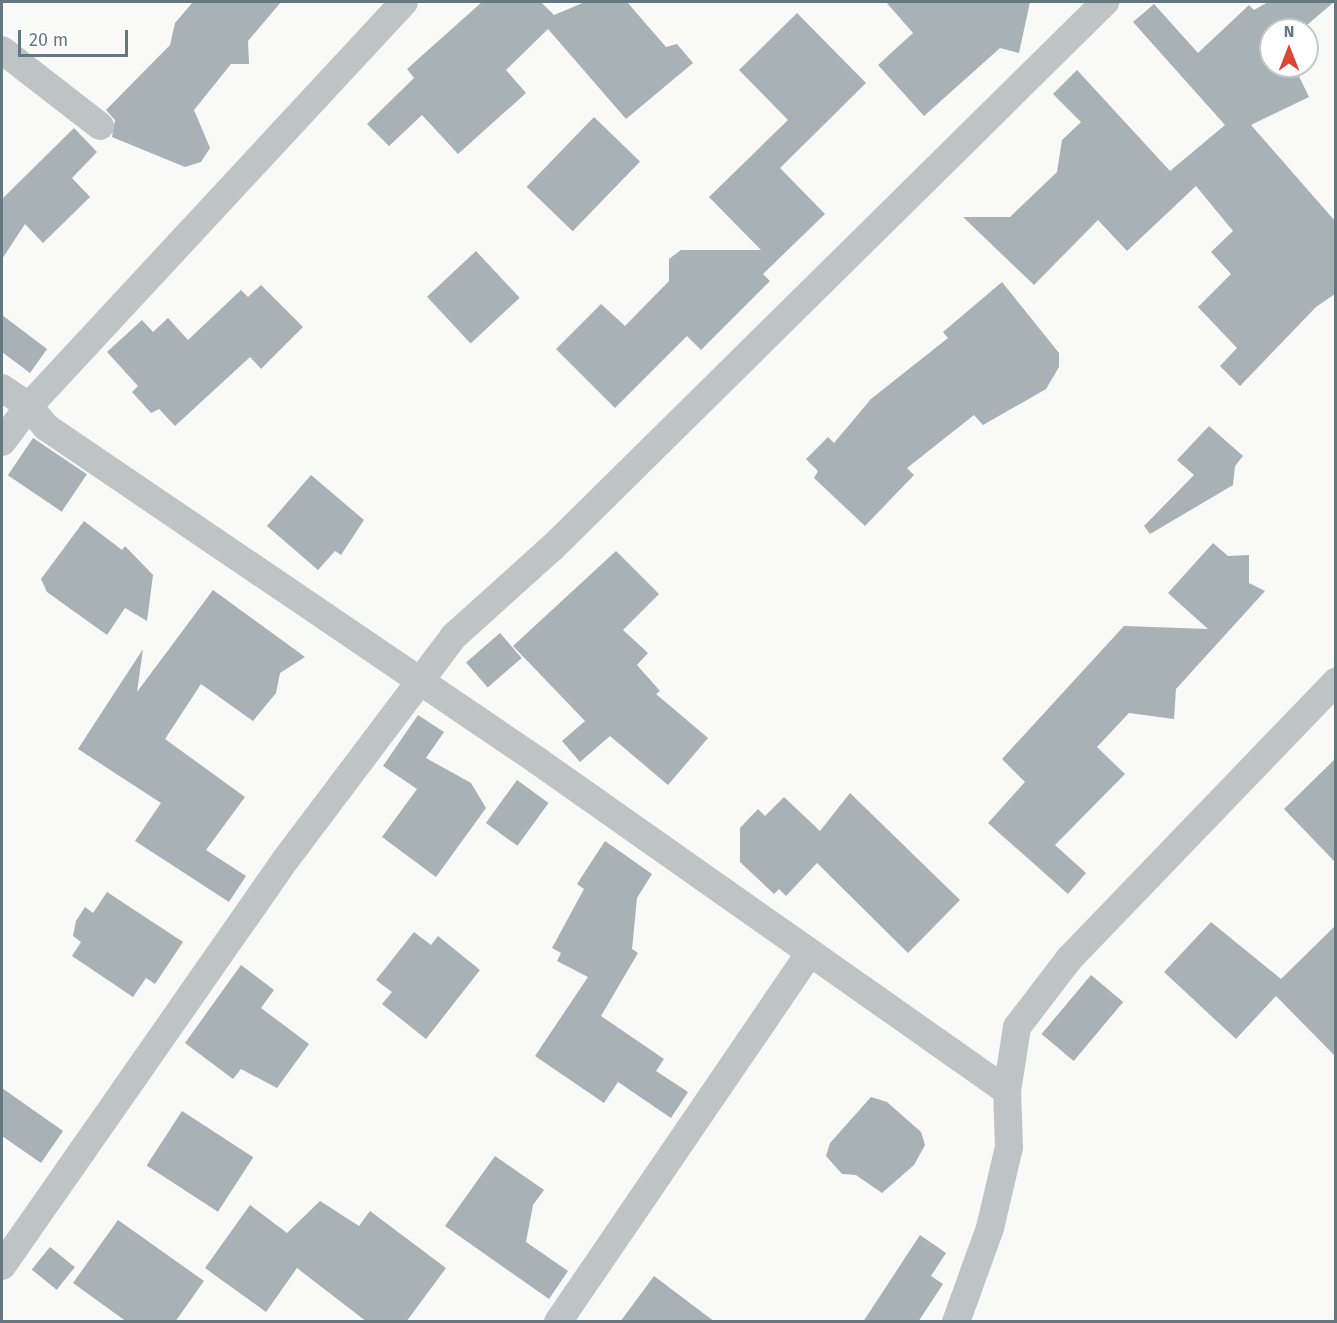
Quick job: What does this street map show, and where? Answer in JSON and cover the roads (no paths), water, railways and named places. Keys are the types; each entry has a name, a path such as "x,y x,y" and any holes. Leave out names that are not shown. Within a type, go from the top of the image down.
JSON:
{"street":[{"path":"2,442 28,406 404,2"},
{"path":"2,1266 286,859 419,681 483,607 553,547 1105,2"},
{"path":"2,50 100,126"},
{"path":"2,388 28,406 46,427 419,681 808,955 1007,1091"},
{"path":"956,1322 990,1228 1009,1147 1007,1091 1017,1027 1069,959 1335,681"},
{"path":"558,1322 808,955"}]}
